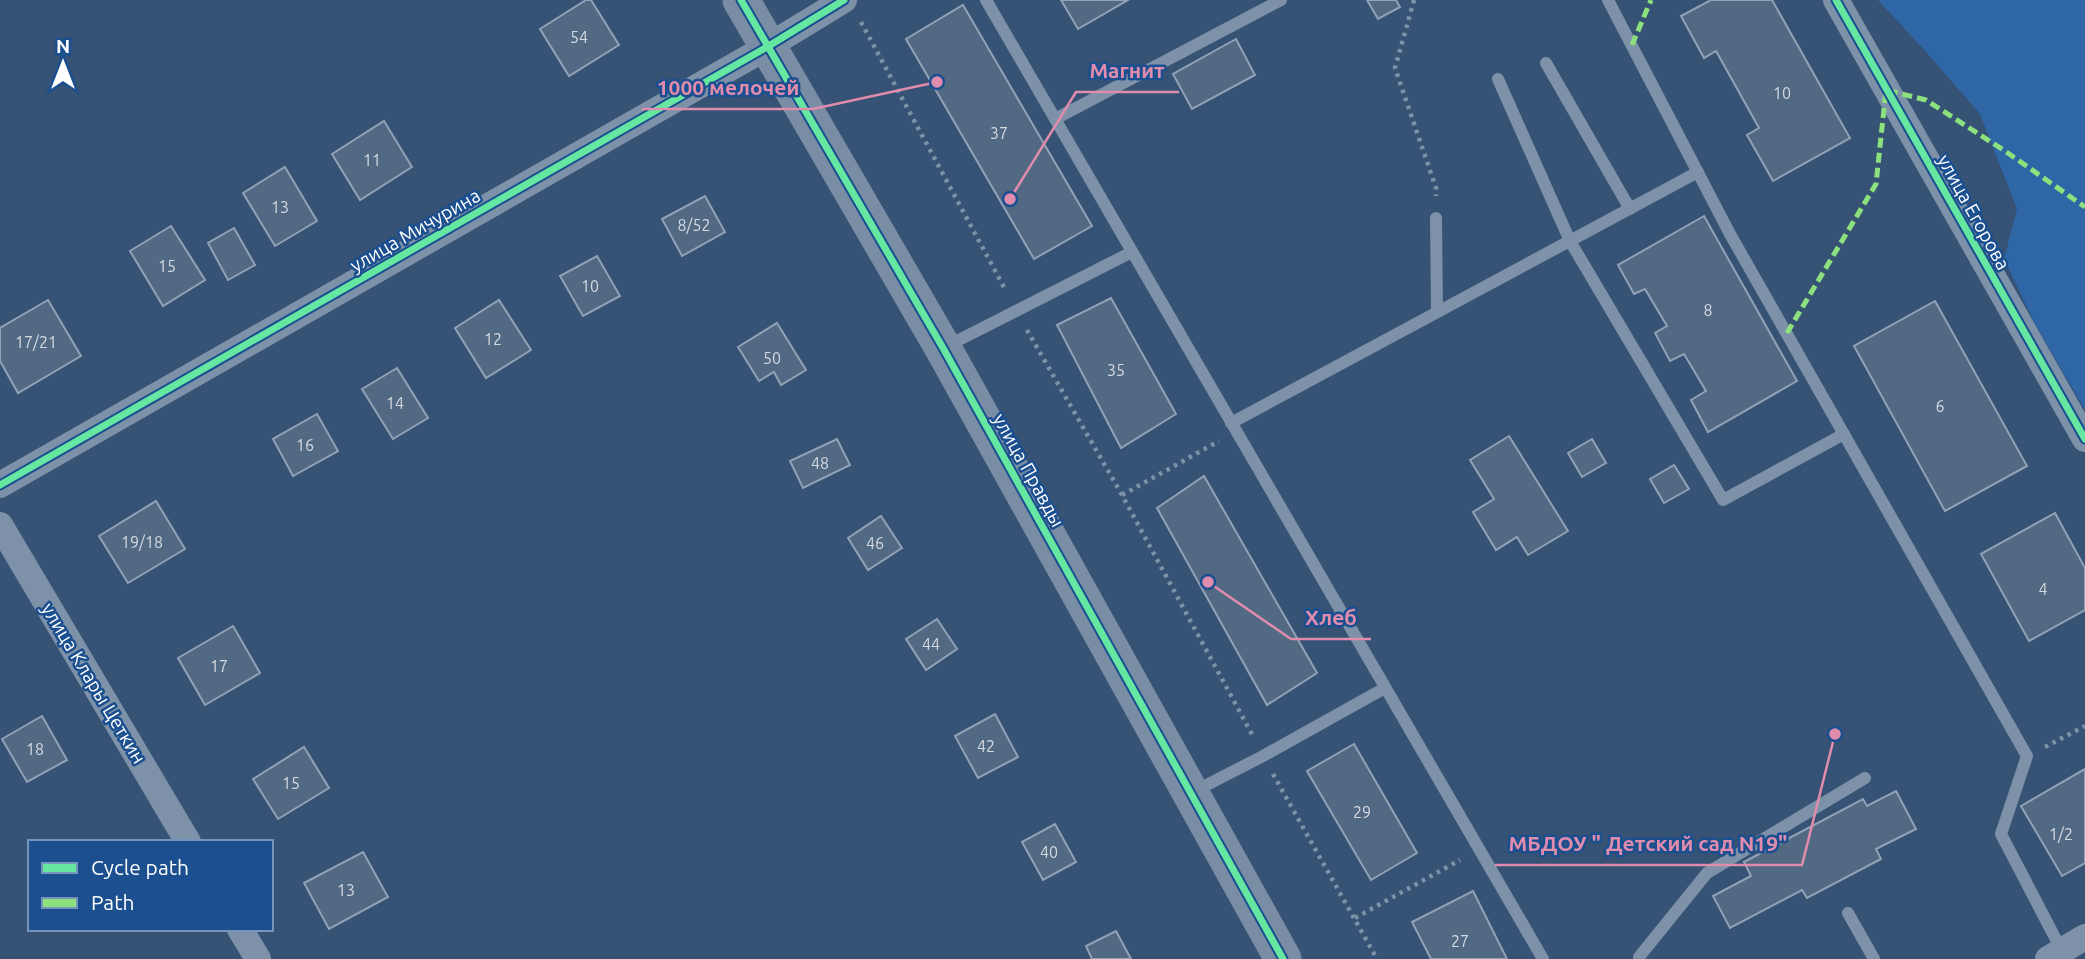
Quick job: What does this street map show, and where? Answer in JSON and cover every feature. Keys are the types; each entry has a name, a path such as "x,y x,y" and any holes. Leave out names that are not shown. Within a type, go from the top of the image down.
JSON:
{"street":[{"name":"улица Правды","path":"741,0 943,348 1283,959"},
{"name":"улица Егорова","path":"1836,0 2085,439"},
{"name":"улица Мичурина","path":"0,485 767,47 850,6"},
{"name":"улица Клары Цеткин","path":"0,524 187,840"},
{"path":"241,931 258,959"},
{"path":"2055,955 2085,937"}],"lane":[{"path":"986,0 1543,959"},
{"path":"1055,119 1282,0"},
{"path":"1608,0 1730,234 2027,756 2001,834 2055,955"},
{"path":"1546,63 1630,209"},
{"path":"1498,79 1570,241 1723,500 1844,434"},
{"path":"1234,427 1437,312 1698,172"},
{"path":"1436,218 1437,312"},
{"path":"943,348 1132,252"},
{"path":"1191,793 1385,688"},
{"path":"1638,958 1707,873 1865,778"},
{"path":"1848,913 1874,959"}],"path":[{"path":"1414,0 1395,68 1436,188 1436,218"},
{"path":"850,6 1377,959"},
{"path":"1122,495 1234,427"},
{"path":"2027,756 2085,726"},
{"path":"1354,918 1479,849"}],"shaded area":[{"path":"1878,0 2085,0 2085,410 2035,324 2004,259 2017,209 1980,114"}],"building":[{"path":"586,0 591,0 619,45 569,76 540,29"},
{"path":"1061,0 1128,0 1078,29"},
{"path":"1367,0 1396,0 1400,7 1378,19"},
{"path":"1711,0 1772,0 1850,138 1773,181 1747,135 1759,128 1716,51 1704,58 1681,16"},
{"path":"963,5 1092,226 1034,259 906,39"},
{"path":"1236,39 1255,75 1192,109 1173,74"},
{"path":"384,121 412,167 360,200 332,154"},
{"path":"285,167 317,221 275,246 243,193"},
{"path":"705,196 725,232 682,256 662,219"},
{"path":"1704,216 1797,381 1708,432 1691,400 1706,391 1684,354 1670,361 1655,333 1667,326 1645,289 1634,294 1618,265"},
{"path":"171,226 205,280 163,306 130,251"},
{"path":"234,228 255,265 228,280 208,243"},
{"path":"597,256 620,296 583,316 560,276"},
{"path":"1111,298 1176,414 1121,448 1057,325"},
{"path":"48,300 81,356 18,393 0,361 0,328"},
{"path":"499,300 531,350 486,378 455,328"},
{"path":"1935,301 2027,466 1945,511 1854,346"},
{"path":"777,323 806,370 781,385 774,372 759,381 738,347"},
{"path":"397,368 428,418 393,439 362,389"},
{"path":"317,414 338,451 293,476 273,439"},
{"path":"1509,436 1568,531 1528,555 1517,537 1496,550 1473,512 1494,499 1470,460"},
{"path":"837,439 850,465 803,488 790,461"},
{"path":"1592,439 1606,463 1582,477 1568,453"},
{"path":"1674,465 1689,489 1664,503 1650,479"},
{"path":"1204,476 1317,673 1267,705 1157,508"},
{"path":"156,501 185,549 128,583 99,536"},
{"path":"2055,513 2085,568 2085,610 2029,641 1981,554"},
{"path":"881,516 902,548 868,570 848,538"},
{"path":"937,619 957,649 926,670 906,639"},
{"path":"233,626 260,673 205,705 178,658"},
{"path":"995,714 1018,757 978,778 955,736"},
{"path":"42,716 67,760 27,782 2,739"},
{"path":"1354,744 1417,853 1371,880 1307,771"},
{"path":"304,747 329,788 278,819 253,779"},
{"path":"2085,769 2085,863 2062,876 2021,806"},
{"path":"1896,791 1916,829 1876,849 1881,859 1807,898 1802,890 1730,928 1713,896 1751,876 1744,862 1863,799 1867,806"},
{"path":"1055,824 1076,862 1043,880 1022,842"},
{"path":"363,852 388,897 329,929 304,883"},
{"path":"1473,891 1507,959 1431,959 1412,922"},
{"path":"1116,931 1131,959 1092,959 1086,946"}],"marked path":[{"path":"1632,45 1651,0"},
{"path":"1787,333 1876,184 1886,90 1926,100 2085,207"}],"cycle path":[{"path":"741,0 943,348 1283,959"},
{"path":"0,485 767,47 844,0"},
{"path":"1836,0 2085,439"}],"place":[{"name":"1000 мелочей","path":"937,82"},
{"name":"Магнит","path":"1010,199"},
{"name":"Хлеб","path":"1208,582"},
{"name":"МБДОУ \" Детский сад N19\"","path":"1835,734"}]}
